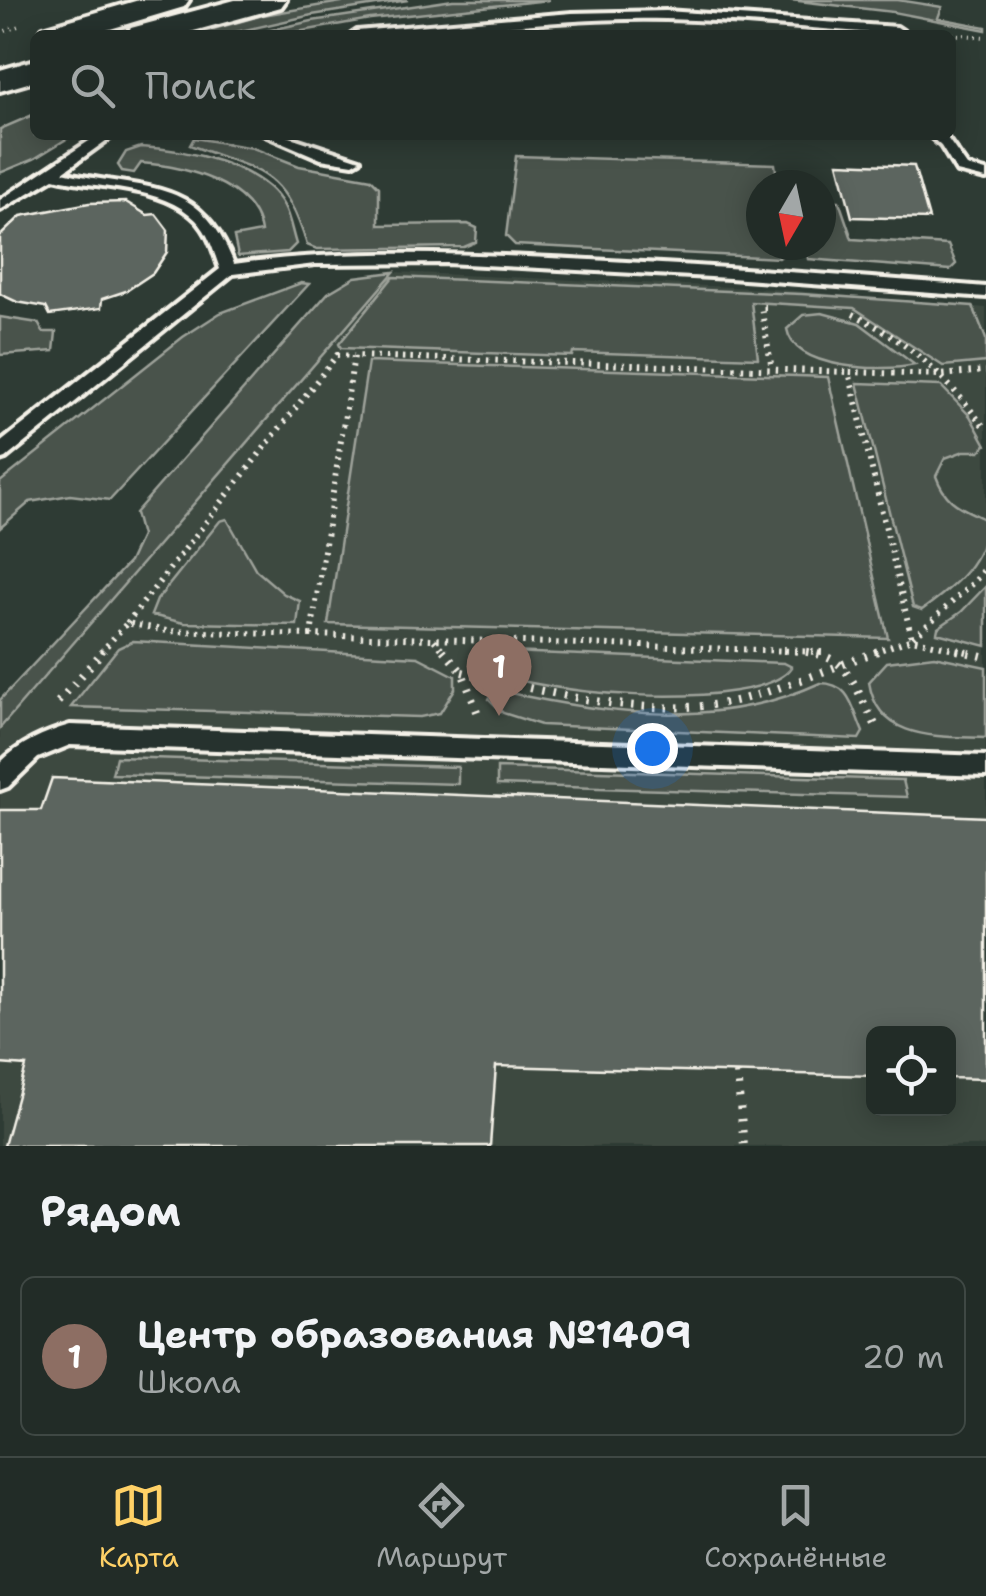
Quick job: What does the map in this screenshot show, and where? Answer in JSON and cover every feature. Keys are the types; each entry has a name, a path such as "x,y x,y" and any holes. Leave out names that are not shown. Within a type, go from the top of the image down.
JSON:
{"street":[{"path":"50,0 76,30"},
{"path":"84,30 173,0"},
{"path":"160,30 270,0"},
{"path":"0,53 30,44"},
{"path":"0,82 30,72"}],"lane":[{"path":"414,30 572,16 666,15 897,30"},
{"path":"0,206 100,140"},
{"path":"285,140 326,156 353,160"},
{"path":"942,140 962,169 986,175"},
{"path":"52,173 81,182 130,185 171,196 201,216 222,244 228,270"},
{"path":"0,453 228,270 305,258 386,256 802,276 986,292"},
{"path":"0,780 13,762 42,743 70,735 986,766"}],"path":[{"path":"956,35 986,37"},
{"path":"772,369 761,306 778,307"},
{"path":"845,311 888,334 940,375 964,398 986,430"},
{"path":"42,743 42,727 53,708 128,623 337,356 940,375 986,370"},
{"path":"311,635 354,356"},
{"path":"848,372 912,639"},
{"path":"462,672 560,695 697,705 742,699 912,639 976,580 986,565"},
{"path":"128,623 166,631 820,651 842,665 880,732 887,763"},
{"path":"434,639 462,672 474,697 486,749"},
{"path":"912,639 986,657"},
{"path":"737,1072 744,1146"}],"shaded area":[{"path":"353,0 408,0 245,30 210,30 263,15"},
{"path":"453,0 549,0 370,19 308,30 271,30"},
{"path":"790,0 898,0 942,7 938,18 986,30 893,12"},
{"path":"30,116 30,140 65,140 0,173 0,129"},
{"path":"193,140 206,140 253,148 299,166 371,179 379,187 379,225 468,224 477,228 476,242 464,247 317,249 307,245 288,200 266,176 190,145"},
{"path":"141,147 199,155 258,179 284,206 296,244 288,252 238,256 234,237 261,232 256,215 245,201 214,180 176,168 141,163 134,173 122,171 118,165 126,152"},
{"path":"516,156 775,164 776,170 746,170 746,256 515,245 506,236"},
{"path":"836,201 852,239 948,245 956,264 950,270 821,260 836,260"},
{"path":"394,272 774,289 986,308 986,1146 0,1146 0,728"},
{"path":"394,272 0,728 0,700 129,562 141,536 135,513 328,293 355,277"},
{"path":"393,277 802,294 973,306 986,339 986,362 943,366 854,308 751,302 758,358 341,348 339,344"},
{"path":"301,283 309,284 110,500 70,495 30,502 0,528 0,482 183,337 220,313"},
{"path":"822,313 859,323 915,365 841,365 805,353 793,343 787,329 803,315"},
{"path":"0,317 38,323 43,332 56,332 54,351 0,355"},
{"path":"368,362 828,377 888,638 328,624"},
{"path":"857,383 941,386 970,416 986,445 980,451 964,451 945,458 936,476 950,499 986,520 985,535 966,572 922,610 913,607"},
{"path":"227,519 256,570 284,594 300,601 297,625 184,623 151,615 157,600 220,521"},
{"path":"986,586 986,646 937,633 938,628 961,612"},
{"path":"133,641 418,657 455,676 455,689 440,713 420,717 71,707 118,648"},
{"path":"484,651 784,663 792,667 771,682 735,691 635,695 582,691 495,673 471,661 471,655"},
{"path":"934,656 986,667 986,738 914,732 885,716 875,702 869,682 887,662"},
{"path":"820,683 838,687 849,698 863,732 859,739 541,725 503,713 489,699 492,693 501,691 622,711 702,713 781,698"},
{"path":"116,757 458,767 458,784 112,774"},
{"path":"497,768 903,780 907,797 497,785"}],"building":[{"path":"838,163 914,166 929,219 852,217"},
{"path":"126,202 147,215 156,214 168,230 167,252 153,273 126,291 102,299 101,308 50,315 46,307 17,302 0,294 0,236 21,216 89,203"},
{"path":"52,778 986,817 986,1079 956,1078 956,1026 866,1026 866,1076 496,1066 490,1146 4,1146 26,1066 0,1064 0,810 41,810"}],"place":[{"name":"Центр образования №1409","path":"499,716"}]}
